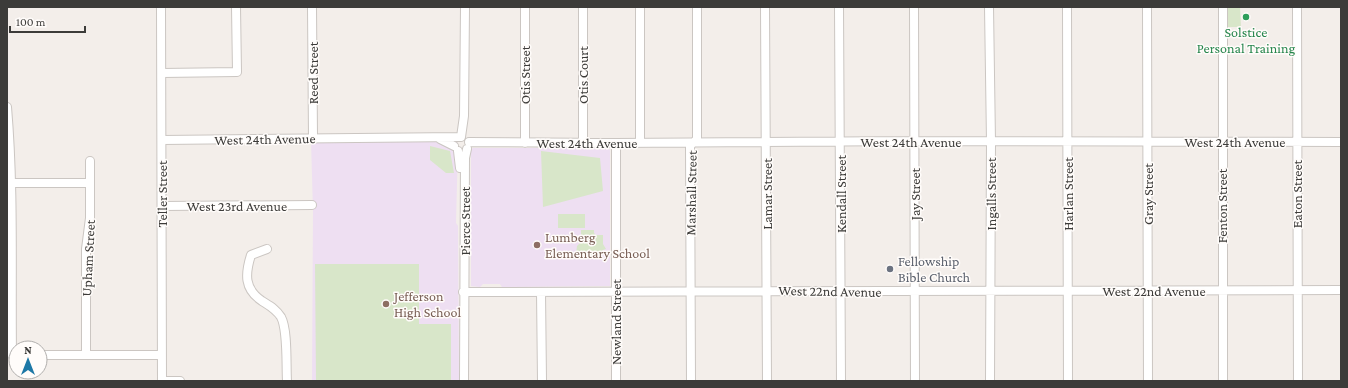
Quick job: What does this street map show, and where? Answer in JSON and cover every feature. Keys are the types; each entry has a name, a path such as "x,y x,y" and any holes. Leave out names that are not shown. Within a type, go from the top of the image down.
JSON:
{"street":[{"name":"Teller Street","path":"161,7 162,381"},
{"path":"162,74 237,72 236,7"},
{"name":"Reed Street","path":"312,7 313,138"},
{"name":"Pierce Street","path":"463,292 465,287 465,7"},
{"name":"Otis Street","path":"526,7 526,143"},
{"name":"Otis Court","path":"583,7 583,143"},
{"path":"640,7 640,143"},
{"name":"Marshall Street","path":"691,381 690,146 697,139 697,7"},
{"name":"Lamar Street","path":"765,7 767,143 767,381"},
{"name":"Kendall Street","path":"839,7 841,142 841,381"},
{"name":"Jay Street","path":"914,7 915,381"},
{"name":"Ingalls Street","path":"989,7 991,142 990,381"},
{"name":"Harlan Street","path":"1067,7 1068,381"},
{"name":"Gray Street","path":"1147,7 1148,381"},
{"name":"Fenton Street","path":"1223,7 1223,381"},
{"name":"Eaton Street","path":"1297,7 1298,381"},
{"path":"7,107 10,140 9,261 13,340"},
{"name":"West 24th Avenue","path":"162,140 439,138 481,143 767,143 915,141 1341,142"},
{"name":"West 24th Avenue","path":"439,138 456,149"},
{"path":"455,141 465,142 463,152 456,149 455,141"},
{"name":"Newland Street","path":"616,143 616,381"},
{"name":"Pierce Street","path":"456,149 460,159 461,287 463,292 464,381"},
{"name":"Upham Street","path":"86,355 86,249 90,217 90,161"},
{"path":"9,183 90,183"},
{"name":"West 23rd Avenue","path":"162,206 312,205"},
{"path":"267,249 251,255 247,269 248,287 261,300 274,308 281,318 285,329 287,381"},
{"name":"West 22nd Avenue","path":"463,292 767,290 915,292 1341,290"},
{"path":"541,292 542,381"},
{"path":"48,355 162,355"},
{"path":"162,381 180,381"}],"shaded area":[{"name":"Jefferson High School","path":"452,140 457,142 458,145 456,223 458,226 459,381 312,381 313,211 311,141"},
{"path":"609,148 610,286 502,287 500,284 483,284 480,287 471,286 471,149"}],"green space":[{"path":"1228,7 1240,7 1241,27 1228,27"},
{"path":"430,146 450,151 454,173 446,173 430,160"},
{"path":"541,151 600,158 603,191 543,207"},
{"path":"558,214 585,214 585,228 558,228"},
{"path":"581,230 594,230 596,235 603,235 603,244 606,249 603,250 600,257 574,257 576,255 577,246 581,242"},
{"path":"315,264 419,264 419,324 451,324 451,381 316,381"}],"place":[{"name":"Solstice Personal Training","path":"1246,17"},
{"name":"Lumberg Elementary School","path":"537,245"},
{"name":"Fellowship Bible Church","path":"890,269"},
{"name":"Jefferson High School","path":"386,304"}]}
